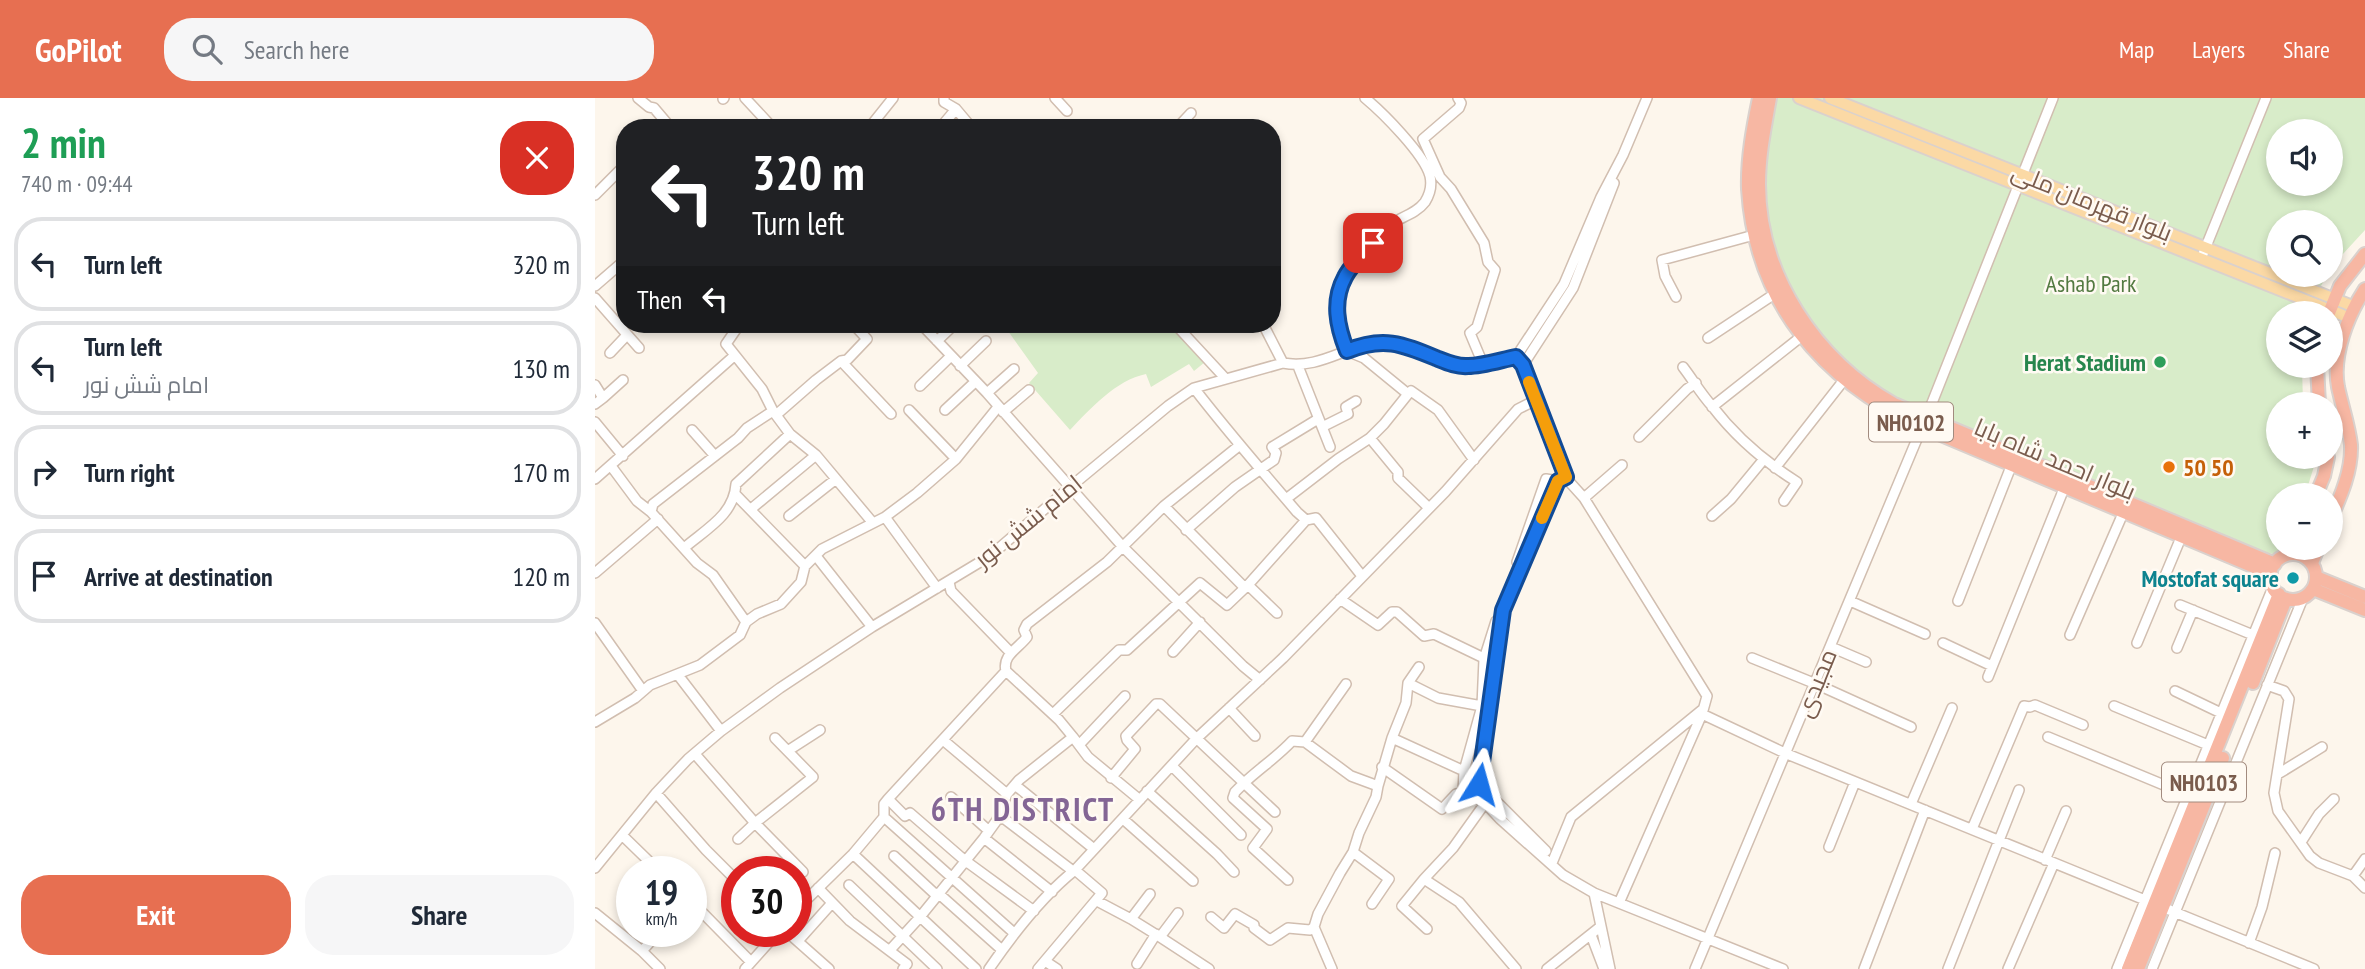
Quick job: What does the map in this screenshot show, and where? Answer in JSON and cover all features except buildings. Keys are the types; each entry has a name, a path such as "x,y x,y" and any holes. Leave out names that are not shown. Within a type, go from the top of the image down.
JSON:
{"highway":[{"name":"بلوار احمد شاه بابا","path":"1759,98 1752,134 1748,186 1754,235 1763,265 1801,336 1844,380 1878,404 1924,422 2277,584"},
{"name":"بلوار احمد شاه بابا","path":"1770,98 1763,136 1759,185 1764,225 1773,262 1784,290 1796,311 1832,357 1874,392 1924,422 2012,464 2182,536 2277,584"},
{"path":"2334,301 2350,271 2365,254"},
{"path":"2343,487 2351,446 2337,384 2338,363 2353,312 2365,289"},
{"path":"2280,560 2277,584 2365,597"},
{"path":"2307,560 2312,563"},
{"path":"2311,588 2313,560"},
{"name":"NH0103","path":"2139,969 2159,906 2277,584"},
{"path":"2311,588 2365,610"},
{"name":"NH0103","path":"2128,969 2159,906"}],"main road":[{"path":"1799,98 2020,180 2201,259 2315,301"},
{"name":"بلوار قهرمان ملی","path":"1830,98 2020,180 2206,247 2318,301"},
{"name":"بلوار قهرمان ملی","path":"2343,310 2353,312"}],"street":[{"path":"638,98 649,107 654,107 663,119"},
{"path":"654,107 660,98"},
{"path":"745,98 765,119"},
{"path":"876,119 893,98"},
{"path":"944,98 944,102 956,109 964,119"},
{"path":"1055,98 1067,111"},
{"path":"1365,98 1386,115 1413,149 1429,174 1431,187 1425,202 1414,212 1387,226 1345,276 1336,305 1338,328 1347,351 1364,358 1408,394"},
{"path":"1413,149 1459,108 1461,103 1458,98"},
{"path":"1619,903 1707,696 1584,498 1562,479 1520,361 1573,288 1647,98"},
{"name":"مجیدی","path":"1695,969 1924,422 2053,98"},
{"path":"2201,259 2266,98"},
{"path":"948,119 956,109"},
{"path":"1185,119 1191,113"},
{"path":"1423,139 1440,177 1451,189 1484,243 1488,262 1495,270 1477,327 1470,333 1483,363"},
{"path":"595,195 616,174"},
{"path":"1676,297 1665,276 1662,260 1754,235"},
{"path":"595,286 616,268"},
{"path":"1708,338 1776,293"},
{"path":"595,298 616,322"},
{"path":"734,333 726,344 762,389 790,434 816,454 873,523"},
{"path":"655,515 653,505 739,438 747,428 775,413 841,361 847,360 867,338 862,333"},
{"path":"929,333 987,393 1123,547 1259,680"},
{"path":"937,341 945,333"},
{"path":"1183,333 1225,378"},
{"path":"1268,333 1283,363"},
{"path":"610,354 627,335 639,348"},
{"path":"1712,407 1801,336"},
{"path":"960,366 986,341"},
{"name":"امام شش نور","path":"595,868 656,793 721,731 872,627 990,556 1168,406 1195,387 1283,363 1298,366 1313,363 1362,344 1385,341 1449,363 1468,366 1520,361"},
{"path":"597,474 623,456 734,356"},
{"path":"920,386 951,356"},
{"path":"841,361 891,414"},
{"path":"1298,366 1330,447"},
{"path":"1683,367 1712,407 1764,459 1797,482 1784,502"},
{"path":"987,393 1014,369"},
{"path":"595,385 599,401 623,380"},
{"path":"1775,468 1786,450 1844,380"},
{"path":"945,410 975,382"},
{"path":"1639,437 1696,383"},
{"path":"1195,387 1240,445 1306,520"},
{"path":"595,722 650,685 700,665 740,635 746,622 781,604 801,582 805,566 823,549 885,517 918,493 956,459 1000,409 1029,390"},
{"path":"1286,499 1370,438 1411,391 1438,410 1474,460"},
{"path":"989,969 1014,933 1196,739 1283,658 1474,460 1518,409 1536,400"},
{"path":"1186,530 1235,487 1274,460 1276,453 1272,447 1320,423 1348,414 1346,407 1356,401"},
{"path":"909,410 956,459"},
{"path":"595,422 623,456"},
{"path":"692,430 715,456"},
{"path":"684,548 729,511 736,484 790,434"},
{"path":"1370,438 1398,472 1398,478 1428,507"},
{"path":"1140,800 1088,757 1053,714 1006,671 1005,662 1027,637 1024,630 1027,624 1123,547 1164,506 1240,445"},
{"path":"751,509 816,454"},
{"path":"1712,516 1731,499 1764,459"},
{"path":"1958,601 2012,464"},
{"path":"1584,498 1622,465"},
{"path":"611,466 637,501 655,515 697,563 713,575 746,622"},
{"path":"789,516 835,479"},
{"path":"1463,792 1464,771 1482,706 1484,659 1546,479 1562,479"},
{"path":"1562,479 1503,610 1479,784 1500,819 1580,884"},
{"path":"1988,677 2065,486"},
{"path":"735,494 805,566"},
{"path":"1164,506 1244,586 1248,585 1277,613"},
{"path":"2070,635 2124,510"},
{"path":"595,573 655,515"},
{"path":"885,517 937,589"},
{"path":"1053,714 1119,650 1127,650 1200,583 1227,605 1306,520 1316,518 1362,576"},
{"path":"2137,643 2182,536"},
{"path":"816,556 872,627"},
{"path":"949,582 951,591 1011,653"},
{"path":"2152,969 2159,906 2188,795 2253,635 2277,584"},
{"path":"2117,969 2159,906 2267,685 2311,588"},
{"path":"1340,599 1378,625 1392,612 1397,612 1424,636 1434,634 1494,662"},
{"path":"1850,601 1925,634"},
{"path":"2180,605 2253,635"},
{"path":"2177,648 2193,610"},
{"path":"1173,652 1200,622"},
{"path":"595,624 643,691"},
{"path":"1943,643 1992,666"},
{"path":"1831,647 1866,662"},
{"path":"1752,658 1911,727"},
{"path":"1332,969 1314,927 1318,914 1353,852 1376,797 1382,767 1406,704 1408,683 1419,667"},
{"path":"812,893 853,854 884,817 884,804 888,799 1006,671"},
{"path":"678,675 721,731"},
{"path":"1408,683 1438,698 1482,706"},
{"path":"1305,742 1346,684"},
{"path":"2267,685 2284,691 2289,699 2274,793 2279,811 2310,856 2319,863 2353,876 2365,888"},
{"path":"2175,691 2221,713"},
{"path":"890,950 986,834 999,814 1007,794 1015,785 1076,741 1125,696"},
{"path":"1111,778 1135,748 1126,736 1156,704 1160,704 1275,812"},
{"path":"1972,829 2024,706 2035,705 2083,725"},
{"path":"2114,706 2208,746"},
{"path":"1229,708 1255,736"},
{"path":"1911,804 1952,708"},
{"path":"1702,712 1787,754 2314,969"},
{"path":"1702,712 1571,817 1553,861 1559,874 1594,893 1783,969"},
{"path":"789,750 820,730"},
{"path":"2048,737 2188,795"},
{"path":"738,839 755,822 813,777 775,738"},
{"path":"1392,738 1464,771"},
{"path":"943,740 1007,794"},
{"path":"1288,880 1253,848 1267,829 1233,797 1234,792 1265,763 1276,758 1292,741 1305,742 1351,776 1378,786"},
{"path":"2277,774 2322,747"},
{"path":"695,754 788,856"},
{"path":"1172,766 1241,835"},
{"path":"1382,767 1442,809 1456,794 1463,792 1487,800"},
{"path":"1829,847 1855,782"},
{"path":"1015,785 1094,849"},
{"path":"1948,969 2019,790"},
{"path":"1147,791 1234,872"},
{"path":"656,793 721,865"},
{"path":"951,797 986,834 1052,892"},
{"path":"888,799 905,816 910,813 966,860 1034,911"},
{"path":"2301,842 2319,814 2334,799"},
{"path":"1427,929 1402,906 1453,848 1487,800"},
{"path":"1864,969 1925,810"},
{"path":"2008,969 2050,861 2066,811"},
{"path":"999,814 1102,893 1038,969"},
{"path":"884,817 1014,933"},
{"path":"1123,819 1193,881"},
{"path":"622,836 643,856"},
{"path":"1353,852 1389,879 1372,904"},
{"path":"2249,943 2262,907 2275,853"},
{"path":"853,854 976,969"},
{"path":"894,856 1002,950"},
{"path":"2353,876 2365,859"},
{"path":"1424,879 1459,902 1517,969"},
{"path":"849,886 937,969"},
{"path":"818,888 850,921 907,964 903,969"},
{"path":"1594,893 1607,969"},
{"path":"1131,919 1150,894"},
{"path":"1097,901 1158,935 1209,969"},
{"path":"812,926 832,904"},
{"path":"595,912 660,969"},
{"path":"1137,964 1178,912"},
{"path":"1211,917 1224,928 1235,914 1254,925 1254,928 1270,940 1288,928 1310,930 1314,927"},
{"path":"707,919 748,965 764,947"},
{"path":"1548,969 1600,927"},
{"path":"1591,936 1607,969"},
{"path":"642,951 646,947"},
{"path":"805,947 829,969"},
{"path":"1045,961 1057,969"}],"green space":[{"name":"Ashab Park","path":"1774,98 2365,98 2365,230 2343,254 2343,210 2266,210 2266,287 2320,287 2314,301 2266,301 2266,378 2302,378 2303,392 2266,392 2266,469 2313,469 2309,483 2266,483 2266,553 1916,411 1845,367 1795,304 1771,246 1763,187"},
{"path":"1009,333 1177,333 1205,362 1194,371 1189,364 1151,387 1146,374 1124,382 1104,396 1070,430 1029,383 1038,373"}],"slow traffic":[{"path":"1529,382 1566,477 1558,481 1542,518"}],"place":[{"name":"Herat Stadium","path":"2160,362"},
{"name":"50 50","path":"2169,467"},
{"name":"Mostofat square","path":"2293,578"}],"district":[{"name":"6TH DISTRICT","path":"1023,809"}],"route":[{"path":"1373,243 1345,276 1336,305 1338,328 1347,351 1362,344 1385,341 1449,363 1468,366 1516,357 1523,365 1566,477 1558,481 1503,610 1479,784"}]}
